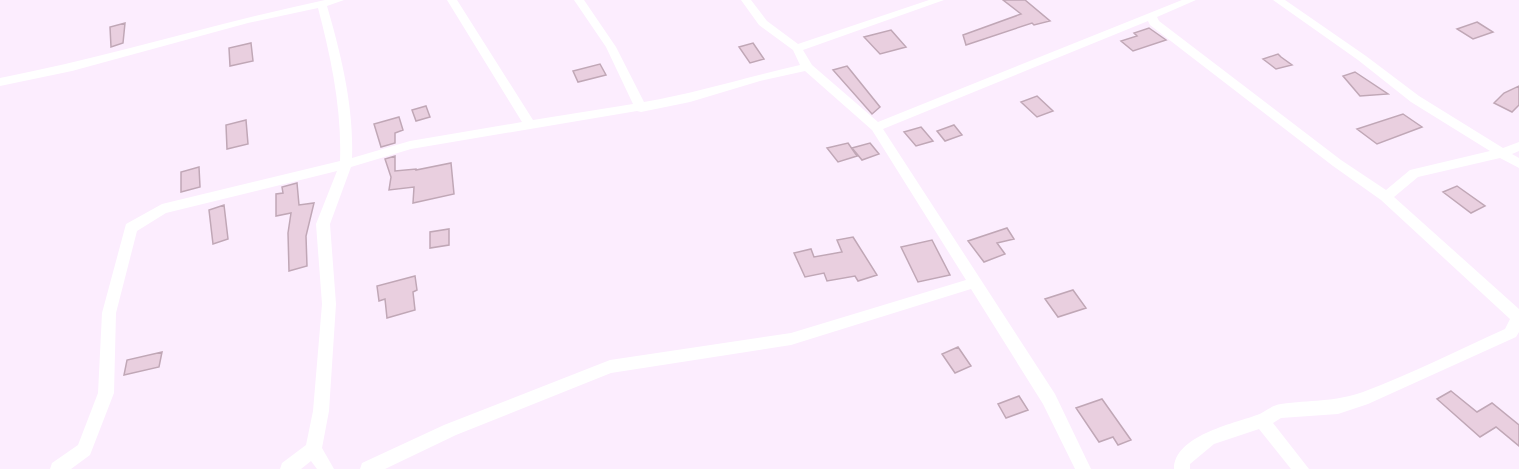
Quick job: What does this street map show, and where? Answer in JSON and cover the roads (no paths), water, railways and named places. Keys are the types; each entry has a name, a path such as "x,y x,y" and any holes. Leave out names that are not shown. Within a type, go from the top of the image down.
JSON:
{"street":[{"path":"0,82 72,68 246,20 339,0"},
{"path":"452,0 530,126"},
{"path":"579,0 611,47 641,108"},
{"path":"746,0 763,23 797,48 807,67 876,127 973,283 1049,399 1082,469"},
{"path":"797,48 939,0"},
{"path":"876,127 1191,0"},
{"path":"1278,0 1362,58 1415,99 1519,164"},
{"path":"288,469 313,449 321,411 329,303 323,224 346,164 347,137 333,44 322,5"},
{"path":"1151,16 1154,23 1337,164 1386,197 1518,317 1511,333 1368,396 1338,407 1279,411 1262,422 1232,429 1208,439 1182,461 1182,469"},
{"path":"58,469 84,450 106,393 109,313 131,228 162,209 346,164 411,145 641,108 690,98 758,78 807,67"},
{"path":"1386,197 1414,173 1502,153 1519,146"},
{"path":"368,469 450,430 610,367 791,339 973,283"},
{"path":"1262,422 1301,469"},
{"path":"313,449 326,469"}]}
